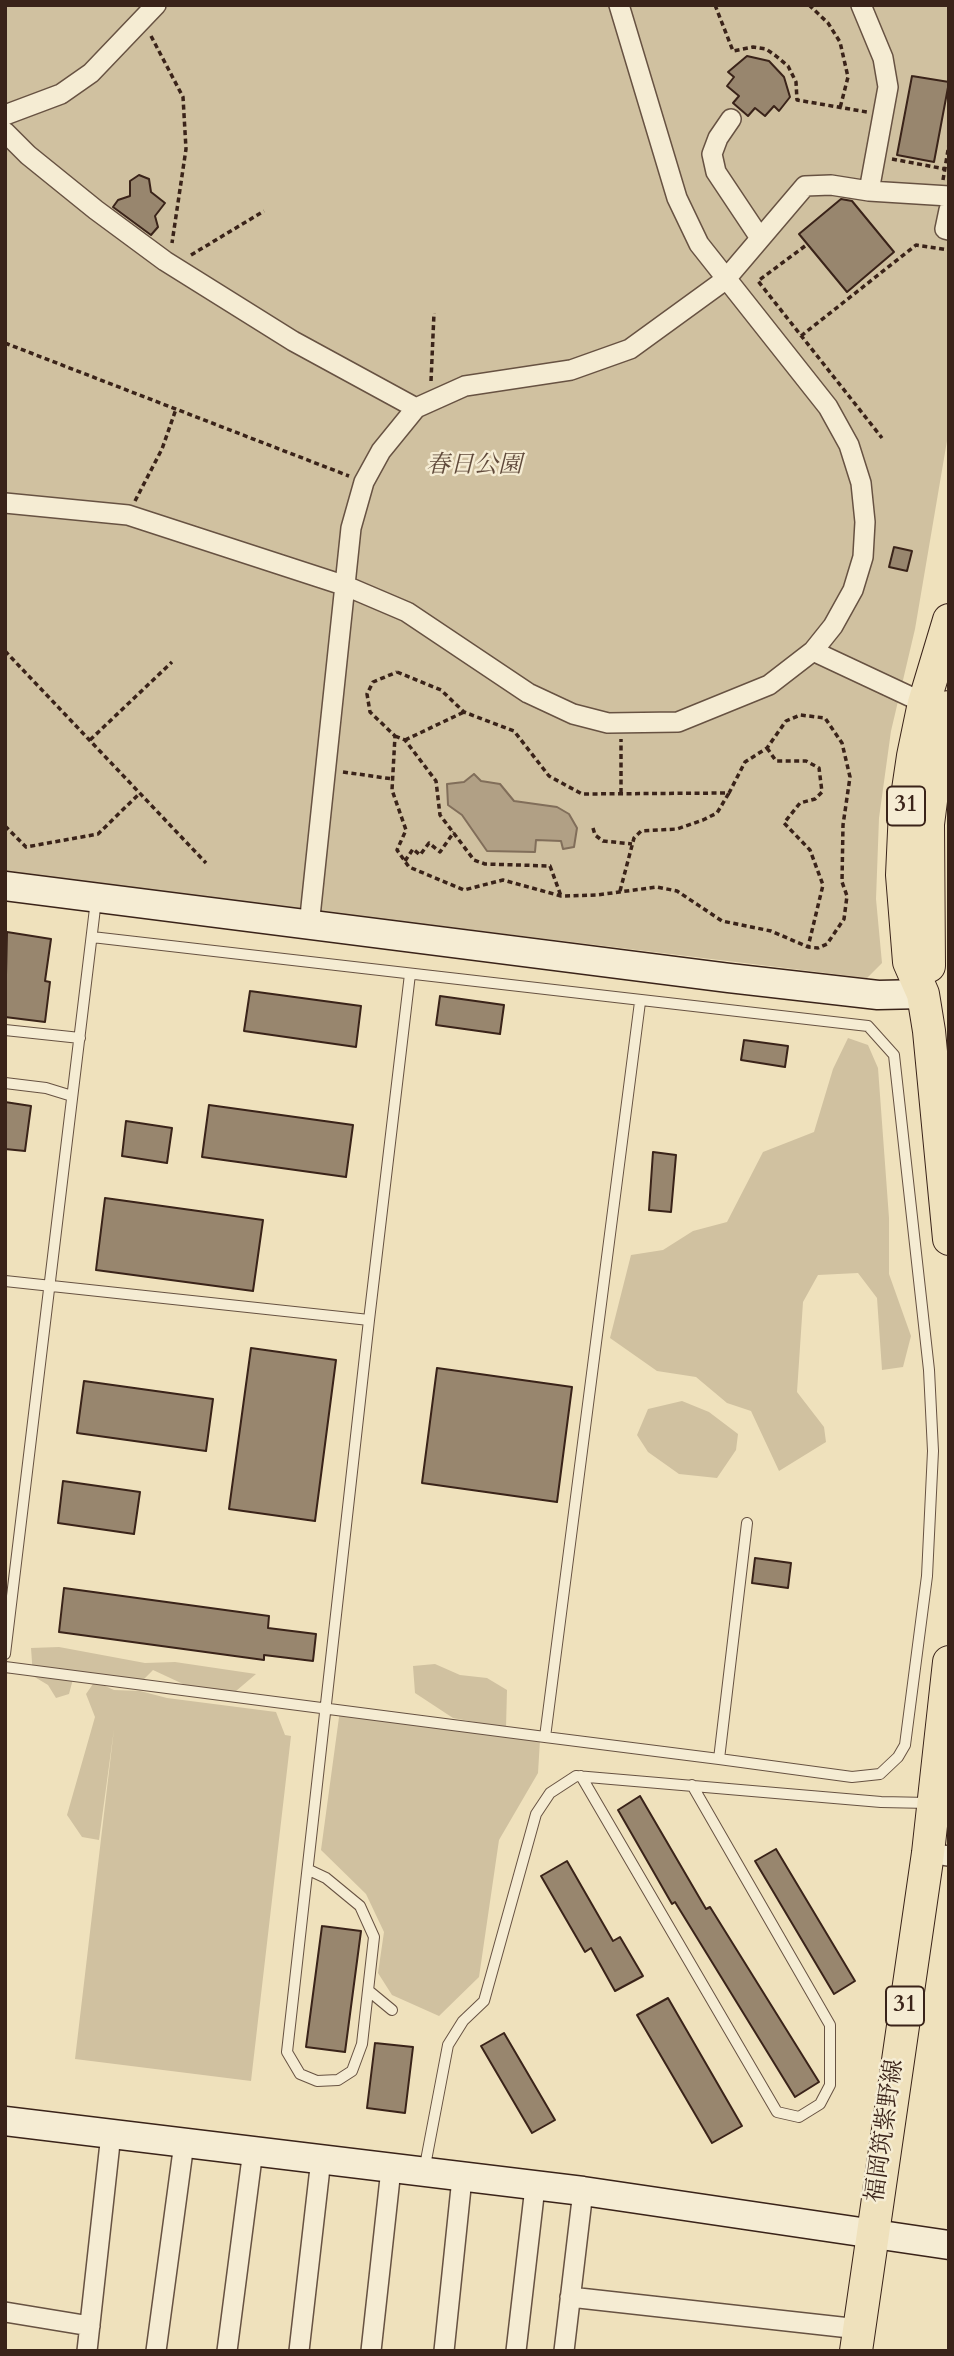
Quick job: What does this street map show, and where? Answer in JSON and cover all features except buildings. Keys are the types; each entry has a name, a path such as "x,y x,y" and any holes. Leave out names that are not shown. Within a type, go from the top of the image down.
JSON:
{"main road":[{"name":"31","path":"949,620 936,705 905,810 902,875 909,962 939,1030 949,1239"},
{"name":"31","path":"923,994 929,963 938,824 936,705"},
{"name":"福岡筑紫野線","path":"857,2340 871,2232 938,1855 933,1803 949,1662"}],"street":[{"path":"5,115 61,94 91,73 156,5"},
{"path":"5,503 128,515 346,586 407,612 528,693 573,714 622,724 678,722 736,701 769,685 813,650 833,626 853,590 863,557 865,522 861,483 849,445 828,407 699,244 677,198 619,5"},
{"path":"861,5 883,58 888,87 869,191"},
{"path":"732,119 718,138 712,154 716,172 760,238"},
{"path":"5,132 76,195 165,261 293,341 425,404"},
{"path":"309,926 351,528 364,482 381,451 425,404 465,386 570,370 630,349 725,280 805,186 831,184 869,191 949,196"},
{"path":"949,210 945,229 949,230"},
{"path":"813,650 936,705"},
{"path":"5,886 878,995 923,994"},
{"path":"5,2121 583,2191 949,2245"},
{"path":"87,2351 111,2134"},
{"path":"156,2351 184,2143"},
{"path":"227,2351 253,2150"},
{"path":"299,2351 321,2159"},
{"path":"371,2351 391,2169"},
{"path":"444,2351 462,2178"},
{"path":"516,2351 535,2186"},
{"path":"564,2351 583,2191"},
{"path":"570,2297 857,2340"},
{"path":"5,2312 90,2326"}],"lane":[{"path":"5,1654 97,898"},
{"path":"5,1667 852,1777 880,1774 898,1757 905,1745 931,1530 933,1451 927,1356 894,1055 868,1026 640,1002 92,937"},
{"path":"309,1870 326,1878 360,1906 374,1937 362,2044 352,2071 338,2080 317,2081 300,2074 287,2052 309,1870 324,1708 410,974"},
{"path":"545,1737 640,1002"},
{"path":"5,1030 80,1038"},
{"path":"5,1083 46,1088 72,1096"},
{"path":"5,1281 369,1320"},
{"path":"719,1759 747,1523"},
{"path":"424,2172 447,2045 463,2021 484,2001 536,1814 550,1793 576,1776 581,1776 881,1802 933,1803"},
{"path":"581,1776 776,2112 799,2117 820,2104 830,2085 830,2025 692,1785"},
{"path":"369,1991 392,2010"}],"path":[{"path":"715,5 733,51 752,47 766,49 788,66 796,82 797,100 883,115"},
{"path":"809,5 828,23 840,42 848,77 840,108"},
{"path":"142,21 183,97 186,149 172,243 165,261"},
{"path":"876,156 944,169"},
{"path":"165,261 187,257 264,211"},
{"path":"782,351 916,245 949,250"},
{"path":"804,246 758,281 882,438"},
{"path":"425,404 430,377 434,313"},
{"path":"5,343 364,482"},
{"path":"128,515 162,449 176,409"},
{"path":"5,651 206,863"},
{"path":"90,741 172,662"},
{"path":"561,896 550,866 485,864 474,860 440,815 436,781 405,740 395,736 370,712 367,694 373,682 397,672 440,690 464,712 514,731 548,776 582,794 729,793"},
{"path":"405,740 464,712"},
{"path":"395,736 394,800 406,830 397,850 409,867 464,890 503,880 561,896 620,891 657,887 677,891 722,921 771,931 808,947 818,948 827,944 844,919 847,897 842,882 842,825 850,777 842,743 825,718 800,715 786,722 776,731 767,748 745,762 717,813 703,821 677,829 641,831 632,844 620,891"},
{"path":"621,793 622,724"},
{"path":"767,748 776,761 806,761 819,768 822,792 815,799 800,803 784,823 810,850 823,885 808,947"},
{"path":"325,770 393,779"},
{"path":"5,826 26,847 98,834 140,793"},
{"path":"593,828 595,835 603,841 632,844"},
{"path":"405,861 413,849 420,855 429,844 440,852 454,832"}],"green space":[{"name":"春日公園","path":"5,5 949,5 949,429 915,629 891,731 879,818 876,899 882,963 867,978 5,873"},
{"path":"848,1038 868,1045 878,1068 889,1218 889,1274 911,1336 903,1367 882,1370 877,1298 858,1273 818,1275 803,1302 797,1392 824,1427 826,1442 779,1471 751,1411 727,1403 696,1377 657,1371 610,1338 631,1255 663,1250 693,1231 727,1222 763,1152 814,1132 833,1069"},
{"path":"682,1401 709,1412 738,1434 736,1450 717,1478 679,1474 648,1452 637,1435 648,1409"},
{"path":"59,1647 145,1663 175,1662 256,1674 236,1691 211,1697 153,1670 138,1685 96,1682 114,1690 140,1691 167,1698 276,1712 285,1735 291,1736 251,2081 75,2059 114,1729 99,1840 82,1837 67,1815 95,1717 86,1694 95,1681 73,1679 69,1694 56,1698 48,1685 33,1676 31,1648"},
{"path":"435,1664 460,1675 487,1678 507,1690 506,1728 453,1718 415,1693 413,1666"},
{"path":"340,1710 540,1740 538,1773 499,1840 479,1977 439,2016 392,1995 378,1973 384,1932 366,1894 321,1850"}],"shaded area":[{"path":"474,774 481,781 500,784 514,801 557,807 569,814 577,828 574,847 563,849 561,841 536,840 535,852 487,851 462,815 448,805 447,784 464,782"}]}
